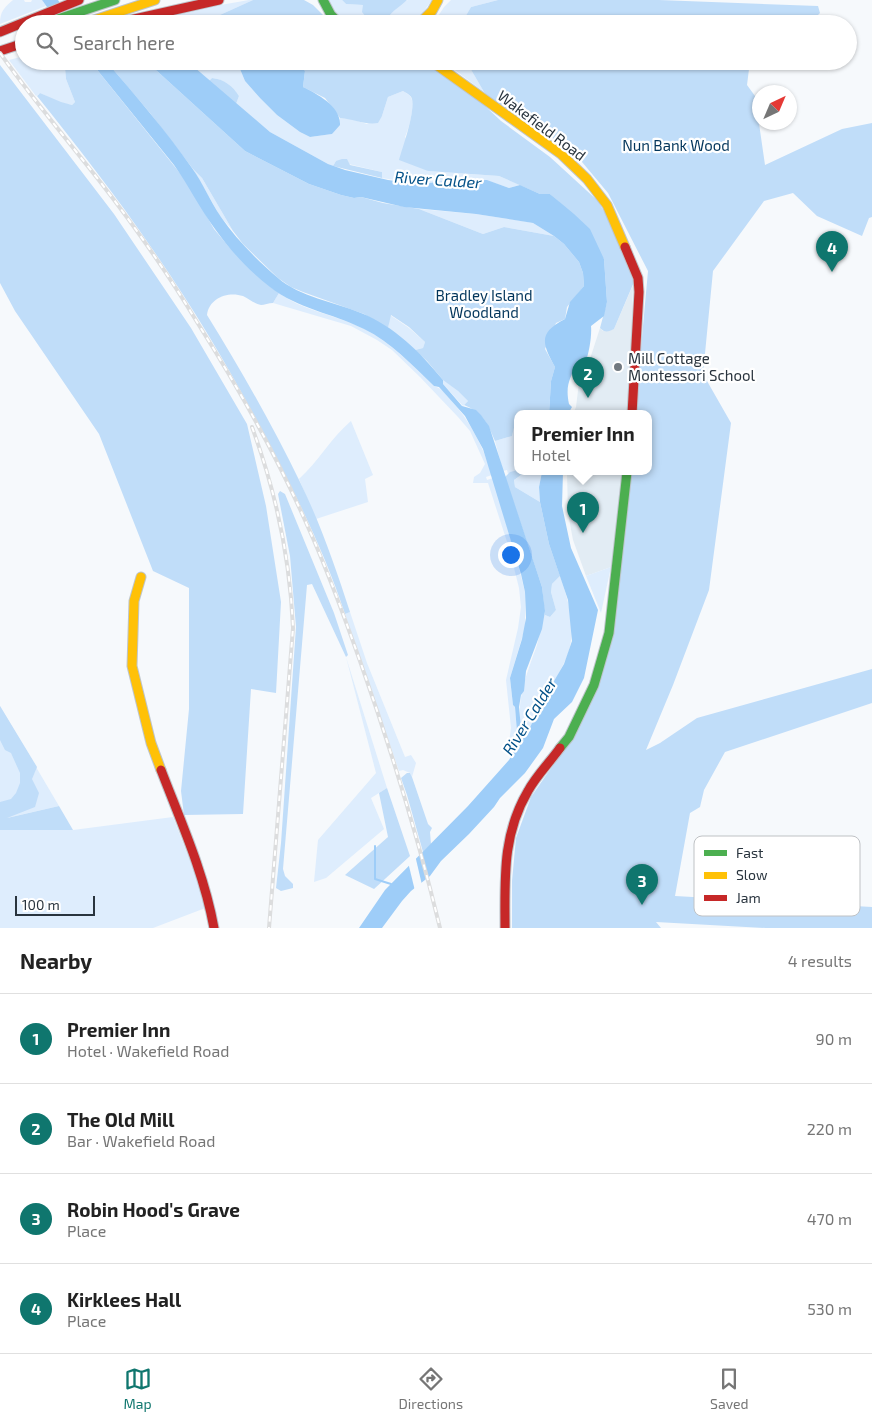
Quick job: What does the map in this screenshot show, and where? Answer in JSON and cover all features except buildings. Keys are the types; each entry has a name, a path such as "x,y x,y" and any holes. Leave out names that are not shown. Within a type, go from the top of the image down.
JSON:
{"main road":[{"path":"40,15 79,0"},
{"path":"70,15 115,0"},
{"path":"109,15 154,0"},
{"path":"149,15 219,0"},
{"path":"313,0 331,15"},
{"path":"323,0 331,15"},
{"path":"427,15 437,4"},
{"path":"0,32 15,25"},
{"path":"0,38 15,33"},
{"path":"0,51 15,46"},
{"name":"Wakefield Road","path":"445,70 566,158 587,179 606,204 638,278 639,292 632,410"},
{"path":"505,928 505,868 507,846 514,821 528,790 569,737 594,685 609,633 627,475"},
{"path":"141,576 134,601 132,666 151,743 199,868 214,928"}],"shaded area":[{"path":"13,0 31,2 32,0 42,0 46,6 23,15 15,15 15,18 0,24 3,10"},
{"path":"42,0 58,0 69,15 53,15"},
{"path":"253,0 220,15 167,15"},
{"path":"328,0 342,0 346,4 363,5 366,15 338,15"},
{"path":"432,0 421,15 391,15 405,1"},
{"path":"451,0 498,0 471,7 466,15 439,15"},
{"path":"15,58 15,68 9,60"},
{"path":"16,70 65,70 66,79 75,102 72,105 61,103 40,93 36,96"},
{"path":"97,70 113,70 182,154 217,211 233,233 270,271 296,290 351,309 385,325 426,360 462,406 476,410 489,426 542,587 545,611 542,629 526,671 524,691 521,695 519,707 522,739 528,732 541,703 564,664 572,641 568,600 549,544 540,502 539,487 541,475 563,475 562,506 571,548 598,610 584,678 572,702 554,719 543,748 525,773 500,798 469,834 441,861 430,876 411,891 382,928 359,928 385,890 468,806 509,760 518,744 510,678 522,639 526,618 525,592 521,574 483,449 465,416 439,387 434,386 392,347 374,334 292,301 262,281 233,252 215,229 174,165"},
{"path":"156,70 198,70 270,132 328,164 345,170 388,180 419,184 456,180 487,180 509,188 520,185 540,194 550,194 590,229 604,259 607,302 604,316 591,326 590,345 585,363 578,362 571,377 568,387 569,404 572,407 570,410 549,410 551,381 555,367 545,345 545,339 550,329 565,319 570,302 584,286 583,273 579,262 564,244 533,223 476,214 404,207 361,197 354,198 341,195 309,184 245,151"},
{"path":"197,70 240,70 245,81 277,115 310,137 332,134 340,118 367,124 382,116 388,97 403,91 412,100 411,119 405,137 428,171 499,176 520,185 509,188 486,180 456,180 419,184 382,178 382,172 336,161 333,166 270,132 236,104 239,96 224,81 212,78 209,81"},
{"path":"240,70 304,70 303,87 332,106 337,112 340,125 332,134 310,137 277,115 245,81"},
{"path":"455,70 471,70 484,92"},
{"path":"193,169 202,178 233,231 220,216"},
{"path":"419,209 476,214 533,223 554,236 504,227 483,234"},
{"path":"633,285 629,410 575,410 581,366 589,362 600,328 603,331 614,329"},
{"path":"279,293 297,304 356,325 388,344 457,406 475,434 492,475 486,477 487,480 493,478 525,592 525,628 510,678 518,744 513,753 508,749 511,728 506,680 521,607 519,588 509,548 488,483 473,483 474,477 480,473 485,464 470,431 392,350 351,326 273,303"},
{"path":"390,315 425,342 423,348 415,350 388,328"},
{"path":"443,379 468,401 463,406 443,384"},
{"path":"351,421 373,475 365,479 368,502 316,519 299,479"},
{"path":"514,428 514,472 508,474 507,470 503,471 495,441 512,436"},
{"path":"522,475 541,475 539,487 540,502 515,487 514,480"},
{"path":"567,475 623,475 611,567 586,576 573,540 568,513"},
{"path":"611,567 601,613 586,576"},
{"path":"560,576 570,610 571,643 561,670 541,702 533,722 522,739 520,713 522,690 537,645 545,611 545,615 550,617 556,610 551,592 552,584"},
{"path":"350,612 367,663 405,757 411,755 416,763 412,777 410,773 403,770 399,771 345,614"},
{"path":"346,657 387,788 371,798 384,829 326,878 314,882 318,840 376,773"},
{"path":"0,706 59,806 0,818"},
{"path":"173,817 208,907 153,928 0,928 0,830 73,830"}],"green space":[{"path":"253,0 304,0 313,5 323,15 220,15"},
{"path":"342,0 407,0 390,15 364,15 362,12 363,5 346,4"},
{"path":"498,0 659,0 818,6 820,13 818,15 466,15 471,7"},
{"path":"0,65 114,214 191,328 247,424 266,506 281,602 276,693 251,689 243,814 184,815 181,791 189,709 189,588 153,571 99,434 15,311 0,283"},
{"path":"65,70 97,70 187,182 214,229 229,247 279,293 273,303 261,305 243,296 226,295 211,304 207,315 256,398 301,484 322,531 350,612 345,614 319,547 299,503 253,414 212,342 184,296 139,230 37,96 40,93 72,105 75,102 66,79"},
{"name":"Bradley Island Woodland","path":"114,70 156,70 245,151 309,184 354,198 361,197 419,209 483,234 504,227 554,236 564,244 579,262 583,273 584,286 567,307 565,319 556,323 545,349 555,367 551,381 549,410 514,410 512,436 495,441 484,419 476,411 464,405 468,401 443,380 415,350 423,348 425,342 409,327 391,315 388,328 364,314 291,287 278,278 243,244 233,231 202,178"},
{"path":"436,70 550,157 598,201 610,222 634,282 614,329 607,332 600,328 607,302 604,259 559,202 550,194 540,194 499,176 428,171 399,160 412,112 412,99 410,95 403,91 388,97 378,123 340,118 325,98 303,87 305,71"},
{"name":"Nun Bank Wood","path":"471,70 749,70 747,85 752,92 752,130 760,130 765,165 842,129 872,123 872,217 869,218 862,236 817,216 793,193 764,201 713,271 703,374 731,423 709,590 646,750 660,743 697,718 872,669 872,703 725,752 704,790 700,807 690,813 675,896 694,897 694,916 860,916 860,906 872,907 872,928 766,928 656,922 661,928 512,928 512,881 516,838 531,797 574,735 602,671 629,475 652,475 652,410 635,410 648,271 608,193 582,162 544,131 505,110 484,92"},
{"path":"212,78 224,81 234,89 239,96 236,104 209,81"},
{"path":"347,159 350,165 382,172 382,178 333,166 336,161"},
{"path":"514,471 514,475 521,475 514,480 515,487 540,502 549,544 560,576 552,584 551,592 556,610 550,617 545,615 542,587 505,477"},
{"path":"280,491 285,494 334,613 348,655 346,657 312,584 307,585 283,869 285,876 293,884 293,888 281,891 276,888 281,843 296,627 290,556 278,494"},
{"path":"0,706 37,767 32,779 39,793 35,807 7,818 59,806 73,830 0,830 0,802 11,799 16,793 20,783 20,773 11,753 5,750 0,740"},
{"path":"410,773 412,777 428,824 432,828 430,832 431,844 423,852 401,778"},
{"path":"387,788 410,856 374,889 345,875 388,837 379,793"}],"pier":[{"path":"415,855 422,885 415,891 408,862"}],"waterway":[{"path":"375,846 375,879 391,884"}],"railway":[{"path":"0,53 111,196 162,267 227,371 283,474 308,527 348,627 393,760 440,928"},
{"path":"252,427 275,501 289,576 293,628 269,928"}],"traffic: fast":[{"path":"70,15 115,0"},
{"path":"323,0 331,15"},
{"path":"560,748 569,737 594,685 609,633 627,475"}],"traffic: slow":[{"path":"109,15 155,0"},
{"path":"428,15 438,0"},
{"path":"444,70 561,154 587,179 607,205 625,247"},
{"path":"141,577 134,601 132,666 151,743 161,770"}],"traffic: jam":[{"path":"42,15 79,0"},
{"path":"152,15 219,0"},
{"path":"0,32 15,26"},
{"path":"0,51 15,46"},
{"path":"625,247 638,278 639,292 632,410"},
{"path":"505,928 505,875 513,824 531,785 560,748"},
{"path":"161,770 198,868 214,928"}],"place":[{"name":"Kirklees Hall","path":"832,272"},
{"name":"Mill Cottage Montessori School","path":"618,367"},
{"name":"The Old Mill","path":"588,398"},
{"name":"Premier Inn","path":"583,533"},
{"name":"Robin Hood's Grave","path":"642,905"}],"water label":[{"name":"River Calder","path":"438,179"},
{"name":"River Calder","path":"529,716"}]}
